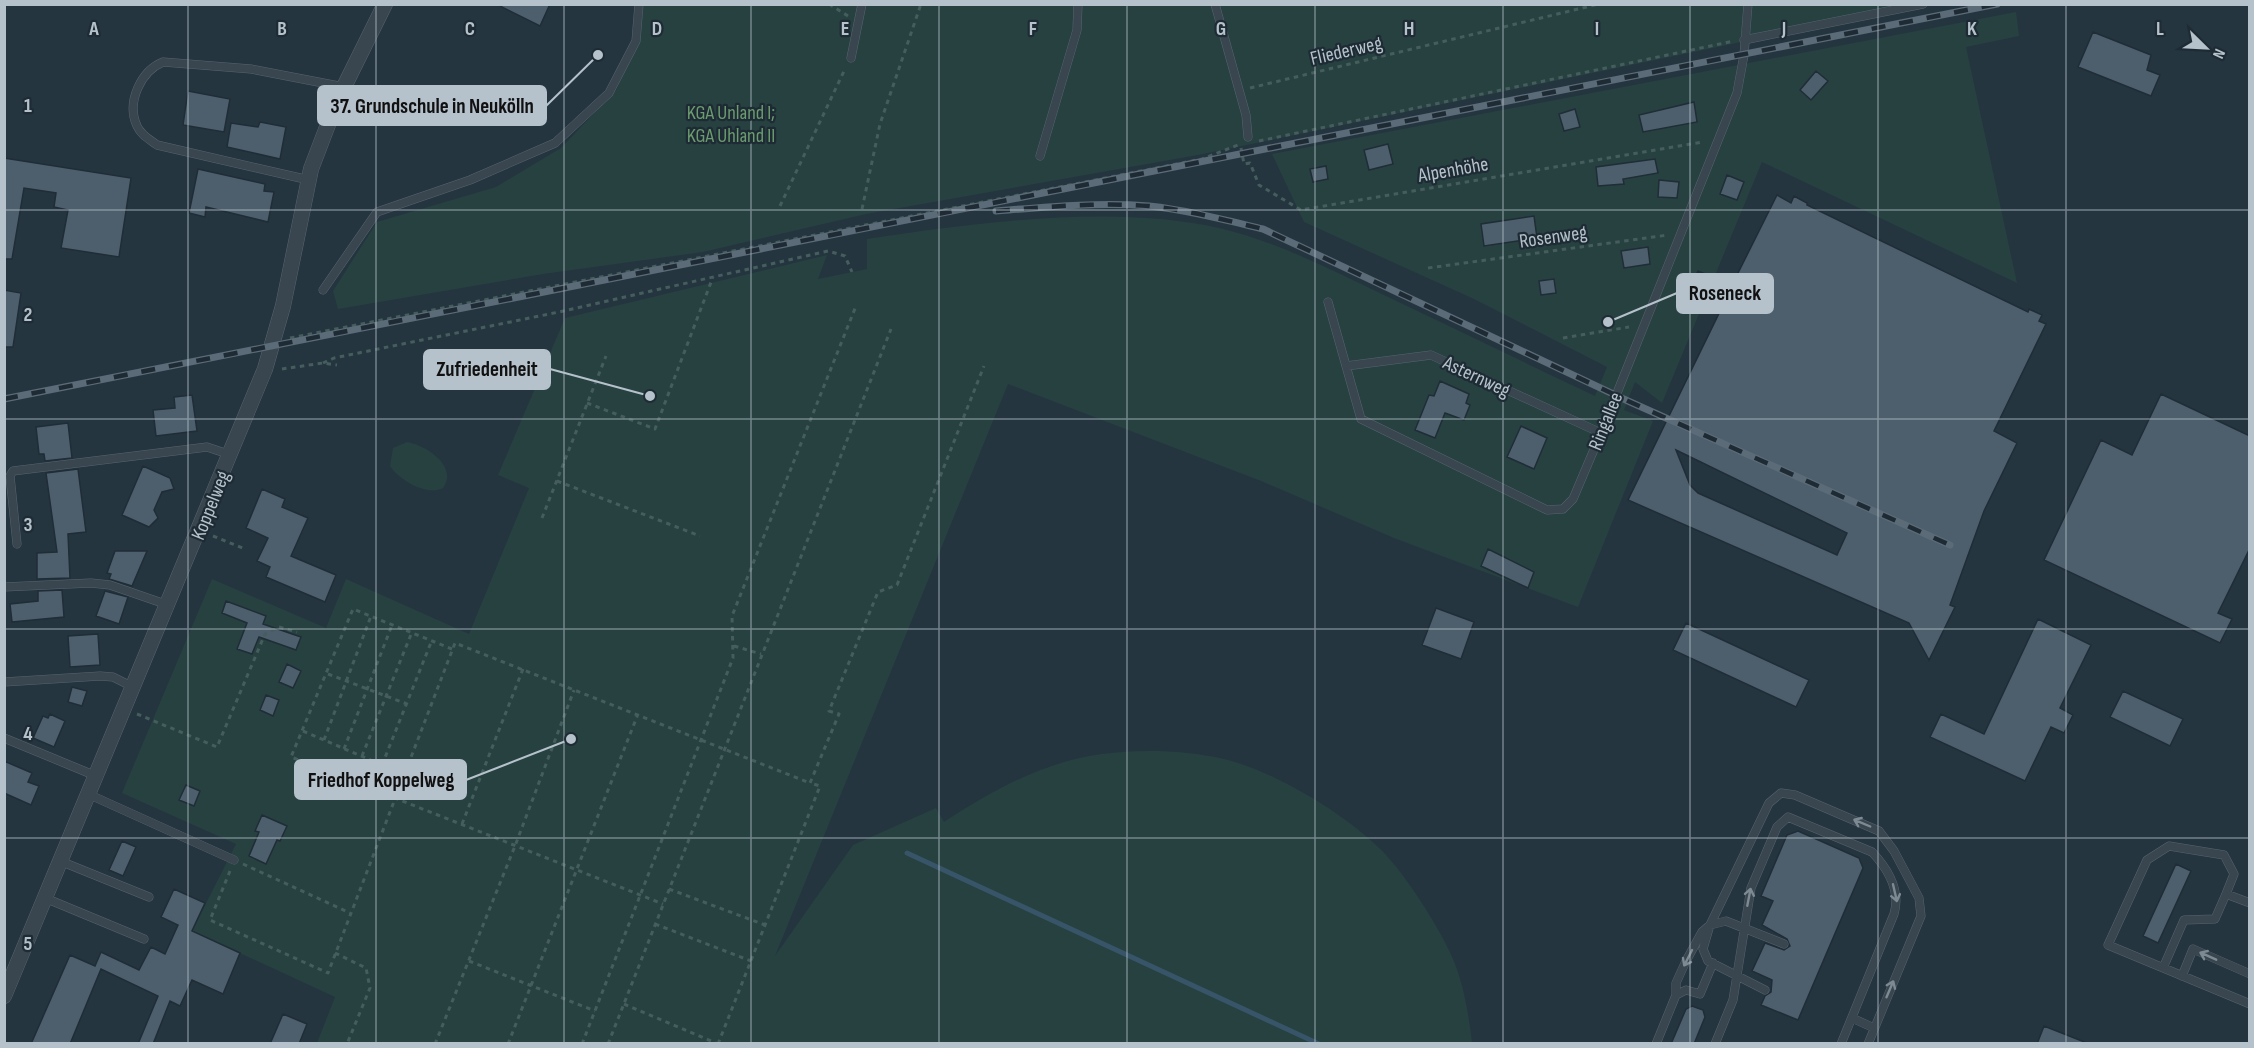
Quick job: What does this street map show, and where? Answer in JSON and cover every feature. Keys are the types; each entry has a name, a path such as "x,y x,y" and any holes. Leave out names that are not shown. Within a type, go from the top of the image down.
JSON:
{"street":[{"name":"Koppelweg","path":"4,996 200,530 265,369 274,341 309,180 344,87 385,4"}],"lane":[{"path":"323,290 377,212 470,180 555,143 609,93 636,41 639,4"},
{"path":"850,58 862,4"},
{"path":"1040,156 1077,30 1078,4"},
{"path":"1215,4 1246,115 1246,140"},
{"name":"Ringallee","path":"1328,302 1361,419 1547,510 1563,509 1573,499 1601,433 1737,93 1748,4"},
{"path":"1744,39 1923,4"},
{"path":"309,180 157,144 144,137 136,124 136,92 142,77 151,67 163,62 251,69 344,87"},
{"name":"Asternweg","path":"1346,366 1431,355 1601,433"},
{"path":"17,544 10,476 13,471 207,447 231,455"},
{"path":"4,587 91,583 110,585 168,605"},
{"path":"4,682 100,675 113,677 133,687"},
{"path":"4,738 96,776"},
{"path":"1765,990 1713,963 1704,956 1703,949 1710,925 1769,803 1781,793 1795,795 1880,831 1919,898 1921,909 1917,925 1868,1044"},
{"path":"88,794 234,860"},
{"path":"1715,1044 1733,1000 1751,888 1783,819 1794,818 1872,852 1891,879 1897,903 1841,1044"},
{"path":"2163,968 2184,920 2215,920 2234,874 2224,855 2169,846 2147,860 2108,945 2182,976 2250,1004"},
{"path":"60,861 149,897"},
{"path":"2226,894 2250,903"},
{"path":"45,898 144,939"},
{"path":"1656,1044 1676,995 1676,983 1702,932 1710,925 1726,921 1784,944"},
{"path":"2182,976 2193,949 2250,974"},
{"path":"1676,995 1686,990 1700,994 1713,963"},
{"path":"1852,1018 1874,1028"}],"path":[{"path":"829,4 857,22"},
{"path":"862,208 880,124 921,4"},
{"name":"Fliederweg","path":"1239,91 1599,4"},
{"path":"274,341 1202,159 1240,145 1246,140 1388,116 1469,96 1744,39"},
{"path":"780,206 850,58"},
{"name":"Alpenhöhe","path":"1240,145 1244,164 1250,164 1259,185 1301,210 1720,139"},
{"name":"Rosenweg","path":"1428,268 1682,233"},
{"path":"265,369 299,369 334,358 559,312 828,251 845,256 852,272"},
{"path":"587,403 655,429 713,277"},
{"path":"582,1044 733,658 732,616 856,306"},
{"path":"1563,338 1643,325"},
{"path":"608,1044 891,329"},
{"path":"542,518 606,356"},
{"path":"323,363 337,365"},
{"path":"810,783 839,714 829,711 878,592 897,585 984,366"},
{"path":"557,481 700,536"},
{"path":"200,530 245,549"},
{"path":"452,649 353,609 328,674 291,757 663,904"},
{"path":"324,740 371,616"},
{"path":"344,749 392,624"},
{"path":"153,720 217,747 265,634 279,627 297,632"},
{"path":"362,756 412,632"},
{"path":"382,765 432,640"},
{"path":"350,913 234,860 210,920 328,973 455,643 820,786 718,1044 624,1004"},
{"path":"734,646 761,654"},
{"path":"462,825 523,669"},
{"path":"328,674 407,704"},
{"path":"435,1044 515,846 574,690"},
{"path":"508,1044 638,714"},
{"path":"302,731 403,774"},
{"path":"669,889 765,926"},
{"path":"655,924 751,961"},
{"path":"335,953 366,968 370,988 347,1044"},
{"path":"469,961 595,1011"}],"green space":[{"name":"KGA Unland I; KGA Uhland II","path":"640,5 1920,5 1198,155 866,214 703,252 543,274 338,309 333,291 377,222 496,187 561,148 617,89 638,31"},
{"path":"2016,12 2019,36 1966,47 2017,283 1762,162 1662,403 1635,382 1624,410 1653,421 1578,607 1394,538 1261,481 1008,384 775,956 853,845 936,808 944,822 1019,779 1080,758 1117,752 1163,751 1194,754 1244,765 1311,797 1354,826 1387,856 1423,905 1453,959 1465,1001 1472,1043 317,1043 335,997 192,931 236,844 122,793 212,579 326,628 346,579 469,634 529,488 498,475 565,318 827,255 818,279 867,269 867,239 998,222 1134,217 1219,228 1284,249 1595,396 1607,367 1474,299 1304,222 1272,154"},
{"path":"407,442 422,447 438,458 447,472 447,480 443,488 429,490 413,485 399,476 390,466 393,448"}],"building":[{"path":"496,4 550,4 540,26"},
{"path":"2093,32 2151,55 2147,70 2160,75 2151,96 2078,67"},
{"path":"1816,71 1828,81 1811,100 1800,90"},
{"path":"188,91 230,99 224,132 183,125"},
{"path":"1694,102 1697,122 1643,132 1639,115"},
{"path":"1575,109 1580,127 1564,131 1559,114"},
{"path":"260,122 286,127 280,159 227,147 231,123 258,127"},
{"path":"1388,144 1393,164 1369,170 1364,150"},
{"path":"4,158 131,178 119,257 61,248 68,210 54,207 56,193 24,188 12,259 4,259"},
{"path":"1655,159 1658,173 1623,179 1624,184 1598,186 1596,167"},
{"path":"1326,166 1328,179 1313,182 1310,169"},
{"path":"198,169 265,184 264,191 274,192 268,222 206,207 205,217 189,213"},
{"path":"1727,175 1744,182 1737,200 1720,194"},
{"path":"1659,180 1679,182 1677,198 1658,197"},
{"path":"1777,195 1791,203 1794,196 1807,205 2028,312 2029,309 2042,315 2039,321 2046,324 1994,431 2017,443 1984,511 1950,605 1955,607 1929,660 1909,623 1628,500 1724,303 1690,288 1698,271 1732,285","holes":["1676,450 1847,533 1837,555 1698,493 1690,485"]},
{"path":"1534,216 1537,238 1484,246 1481,224"},
{"path":"1648,247 1650,264 1624,268 1621,251"},
{"path":"1554,279 1556,293 1541,295 1539,281"},
{"path":"4,290 21,293 13,347 4,347"},
{"path":"1440,381 1469,394 1466,403 1470,405 1464,420 1445,413 1435,438 1415,430 1429,395 1434,396"},
{"path":"2161,394 2250,436 2250,548 2218,613 2232,619 2220,643 2044,560 2101,440 2132,455"},
{"path":"192,395 197,431 156,436 153,410 175,408 174,397"},
{"path":"68,423 72,458 45,461 44,454 39,454 36,427"},
{"path":"1521,426 1547,438 1534,469 1507,457"},
{"path":"143,466 170,478 174,489 162,492 154,510 158,518 149,527 122,515"},
{"path":"78,469 86,532 68,534 70,578 37,579 37,553 57,552 46,473"},
{"path":"262,489 285,499 282,507 308,518 291,556 336,575 325,602 266,577 270,567 257,561 268,538 246,528"},
{"path":"1488,549 1534,572 1528,588 1481,566"},
{"path":"115,551 147,551 132,586 109,579 111,574 107,573"},
{"path":"62,590 64,617 12,622 10,604 38,601 38,591"},
{"path":"105,591 128,597 119,624 96,616"},
{"path":"226,601 266,616 263,624 301,637 296,650 259,637 252,654 237,649 247,623 222,613"},
{"path":"1436,608 1474,622 1461,659 1422,645"},
{"path":"2038,619 2091,645 2060,708 2073,715 2064,733 2051,727 2025,781 1930,737 1941,714 1984,734"},
{"path":"1686,623 1809,680 1796,707 1673,650"},
{"path":"98,634 100,665 70,667 68,636"},
{"path":"287,664 301,671 293,688 279,682"},
{"path":"72,687 87,691 82,706 68,702"},
{"path":"2123,691 2183,719 2170,746 2110,717"},
{"path":"266,695 279,700 273,716 260,710"},
{"path":"50,714 65,721 54,747 33,738 43,716 48,718"},
{"path":"4,761 32,773 28,782 39,786 31,805 4,793"},
{"path":"186,785 200,791 194,806 179,800"},
{"path":"262,815 287,826 280,841 277,840 266,864 249,856 259,832 255,831"},
{"path":"1798,831 1859,858 1863,868 1798,1020 1761,1005 1765,996 1771,992 1772,980 1752,971 1765,943 1784,950 1790,946 1787,939 1762,925 1773,901 1761,896 1787,835"},
{"path":"122,841 136,847 123,876 109,870"},
{"path":"2176,864 2191,871 2158,943 2143,936"},
{"path":"174,889 205,903 192,931 240,953 223,994 192,980 180,1006 170,1001 153,1044 138,1044 158,996 101,969 70,1044 31,1044 70,955 95,966 101,952 139,970 151,947 165,954 178,925 161,917"},
{"path":"1692,1006 1703,1010 1705,1017 1694,1044 1671,1044 1686,1009"},
{"path":"283,1014 307,1024 299,1044 270,1044"},
{"path":"2044,1026 2087,1043 2087,1044 2037,1044"}],"waterway":[{"path":"907,853 1319,1044"}],"railway":[{"path":"4,399 1997,4"},
{"path":"996,211 1091,205 1149,206 1263,229 1628,401 1950,545"}],"place":[{"name":"37. Grundschule in Neukölln","path":"598,55"},
{"name":"Roseneck","path":"1608,322"},
{"name":"Zufriedenheit","path":"650,396"},
{"name":"Friedhof Koppelweg","path":"571,739"}]}
